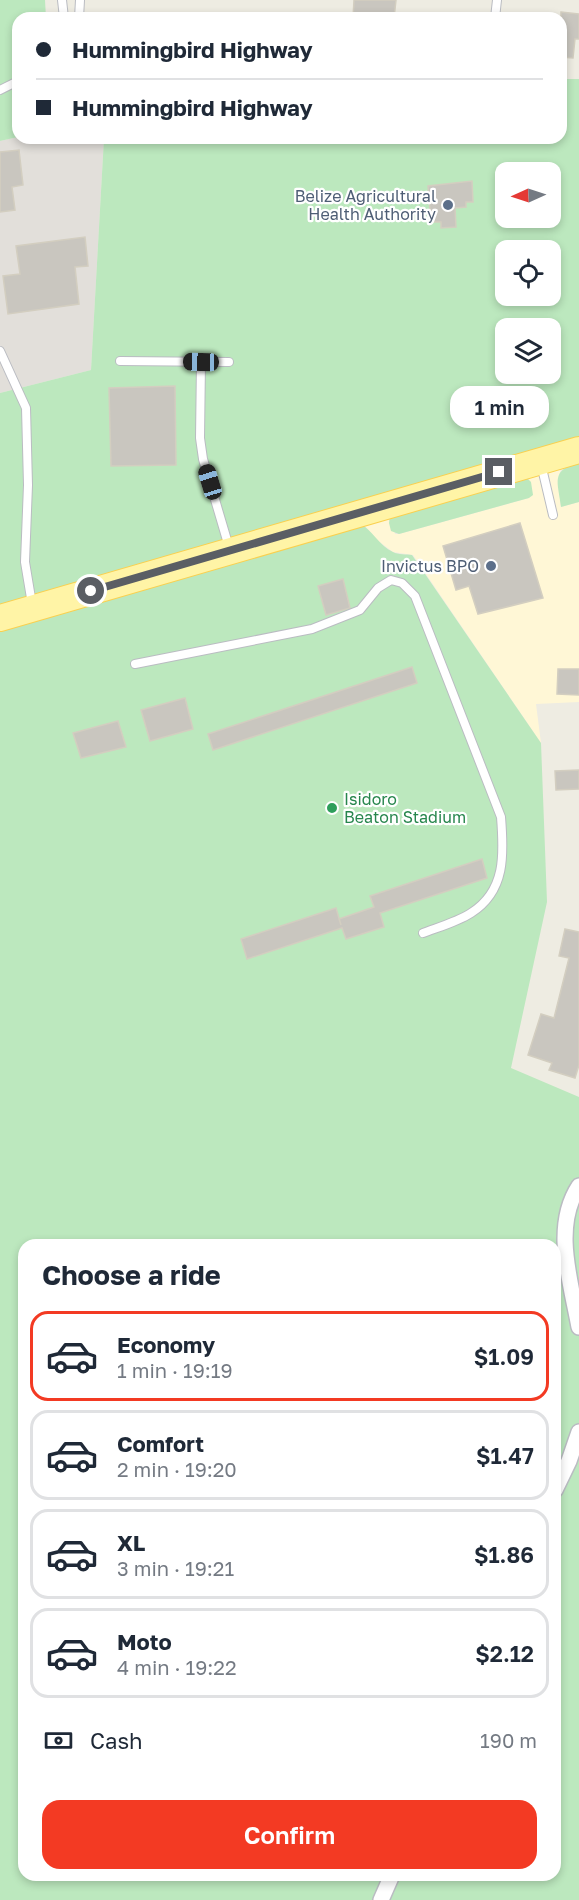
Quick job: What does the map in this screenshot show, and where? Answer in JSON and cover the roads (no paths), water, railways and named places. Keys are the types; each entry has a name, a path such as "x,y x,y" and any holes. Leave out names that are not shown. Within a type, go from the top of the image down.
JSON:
{"main road":[{"path":"0,618 579,450"}],"street":[{"path":"579,1186 570,1202 565,1237 567,1263 579,1327"},
{"path":"561,1478 579,1432"},
{"path":"381,1900 389,1881"}],"lane":[{"path":"0,351 26,408 28,485 25,562 33,608"},
{"path":"120,361 229,362"},
{"path":"201,362 200,438 203,459 230,551"},
{"path":"540,460 553,514"},
{"path":"135,664 312,629 360,609 378,588 391,580 402,583 415,596 501,817 504,853 495,891 471,913 423,933"}],"place":[{"name":"Belize Agricultural Health Authority","path":"448,205"},
{"name":"Invictus BPO","path":"491,566"},
{"name":"Isidoro Beaton Stadium","path":"332,808"}]}
